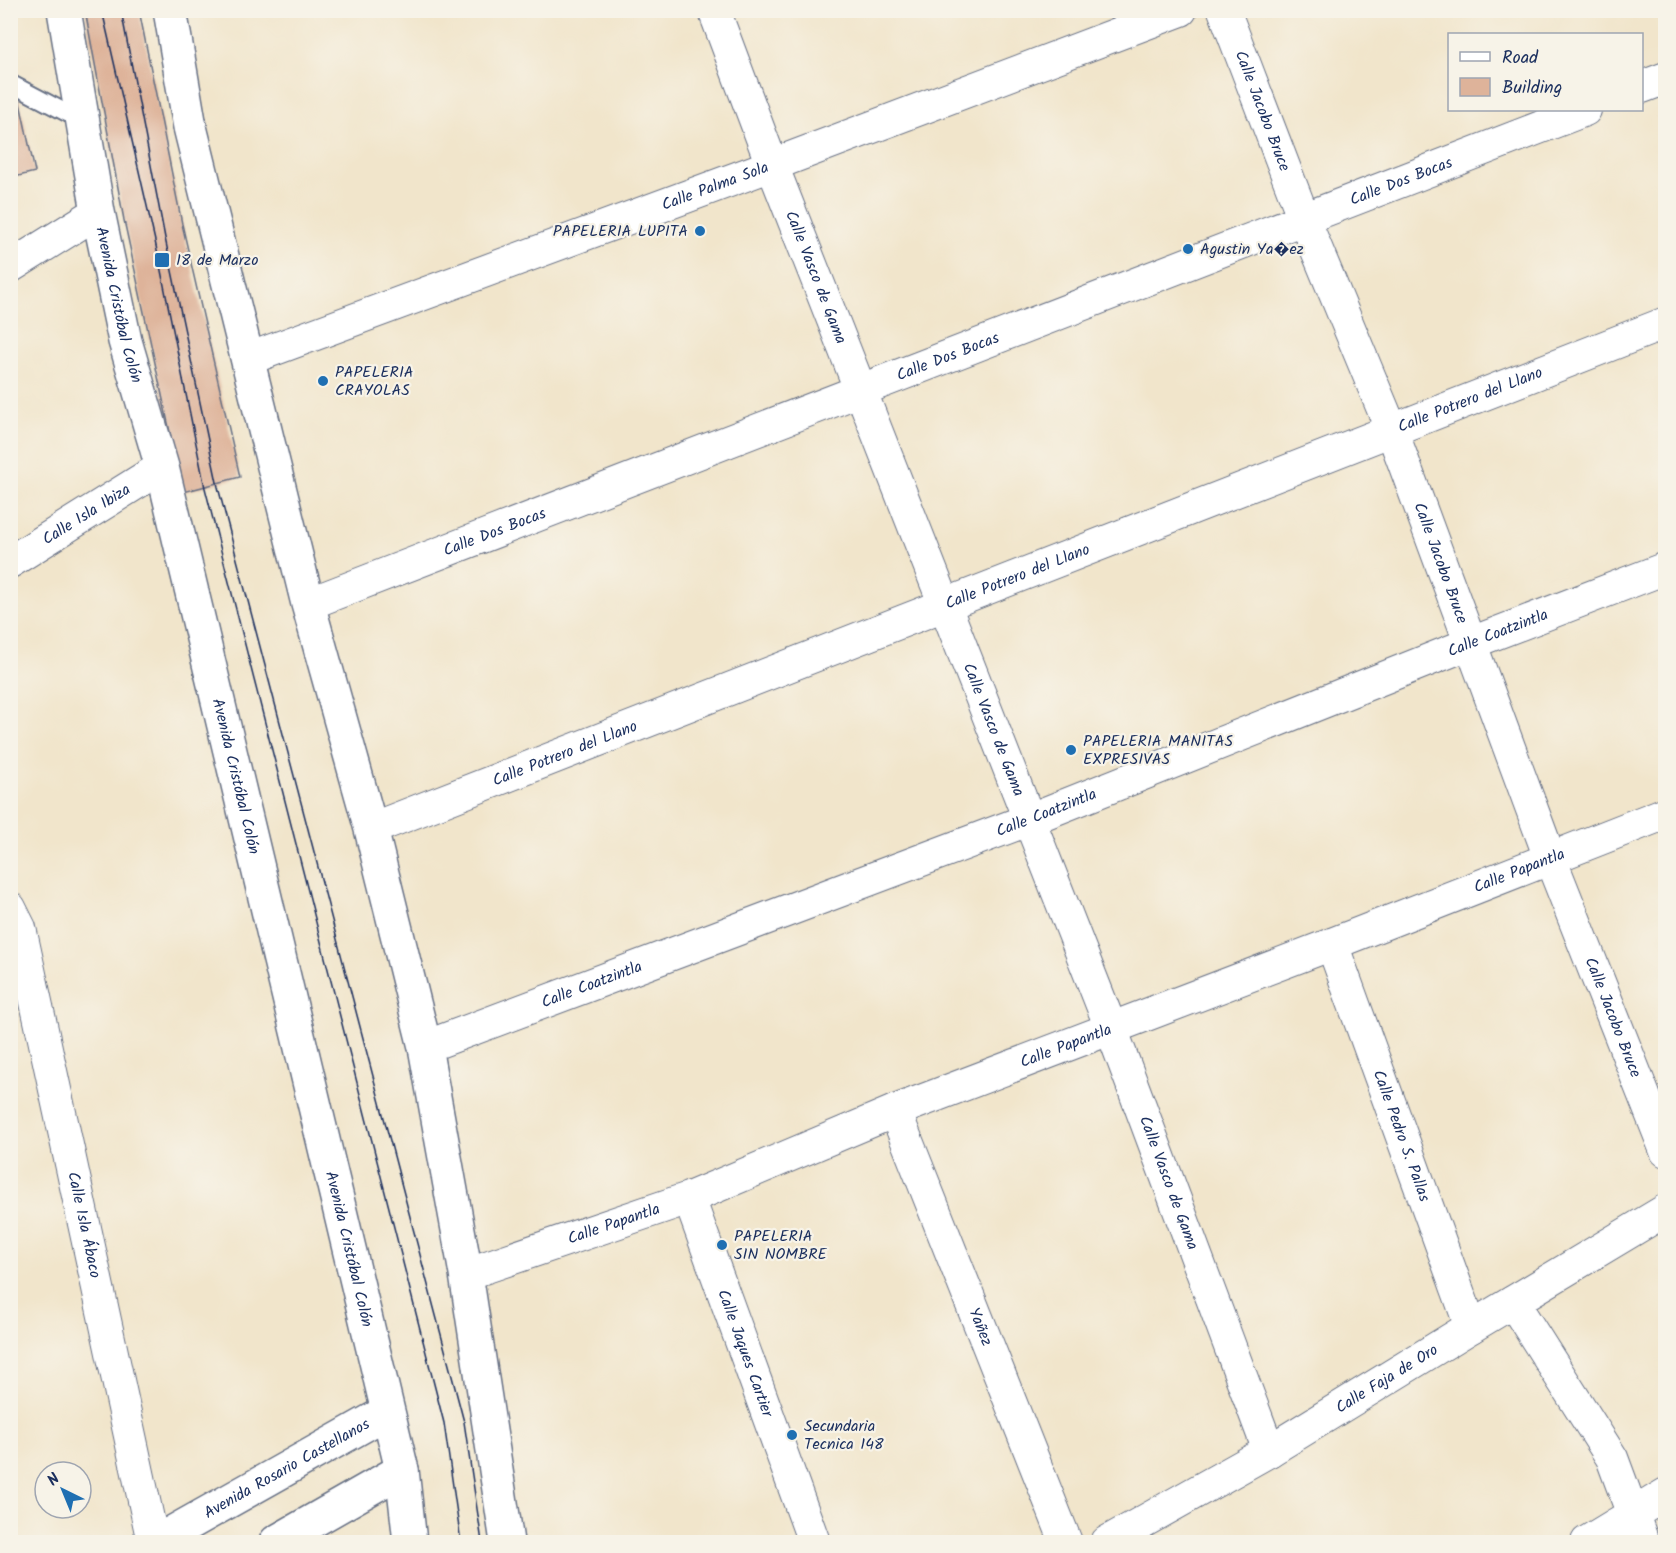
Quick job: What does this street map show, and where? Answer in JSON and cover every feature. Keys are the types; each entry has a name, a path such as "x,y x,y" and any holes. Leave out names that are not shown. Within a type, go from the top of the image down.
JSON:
{"main road":[{"name":"Avenida Cristóbal Colón","path":"64,10 98,212 125,341 162,468 402,1470 410,1542"},
{"path":"170,10 190,127 308,604 371,829 424,1047 466,1274 507,1542"},
{"name":"Avenida Rosario Castellanos","path":"154,1542 387,1412"},
{"path":"276,1542 402,1470"}],"street":[{"name":"Calle Vasco de Gama","path":"714,10 772,165 1111,1028 1269,1451"},
{"name":"Calle Palma Sola","path":"248,359 772,165 1181,10"},
{"name":"Calle Jacobo Bruce","path":"1224,10 1304,219 1392,431 1550,858 1665,1151"},
{"path":"1643,86 1665,78"},
{"name":"Calle Dos Bocas","path":"308,604 1582,111"},
{"path":"10,267 98,212"},
{"name":"Calle Potrero del Llano","path":"371,829 1665,323"},
{"name":"Calle Isla Ibiza","path":"10,562 162,468"},
{"name":"Calle Coatzintla","path":"424,1047 1028,820 1665,568"},
{"name":"Calle Papantla","path":"466,1274 689,1198 895,1111 1332,944 1665,813"},
{"name":"Calle Isla Ábaco","path":"10,908 20,928 154,1542"},
{"name":"Calle Pedro S. Pallas","path":"1332,944 1471,1327"},
{"name":"Yañez","path":"895,1111 1066,1542"},
{"name":"Calle Jaques Cartier","path":"689,1198 814,1542"},
{"name":"Calle Faja de Oro","path":"1107,1542 1269,1451 1665,1210"},
{"path":"1513,1302 1612,1458 1639,1528"},
{"path":"1587,1542 1639,1528 1665,1494"}],"lane":[{"path":"10,83 82,121"}],"building":[{"name":"18 de Marzo","path":"85,10 139,10 182,224 240,477 183,492 124,220"},
{"path":"10,57 35,172 10,178"}],"tram line":[{"path":"102,10 155,241 205,488 444,1423 461,1542"},
{"path":"121,10 165,238 218,487 464,1422 482,1542"}],"place":[{"name":"PAPELERIA LUPITA","path":"700,231"},
{"name":"Agustin Ya�ez","path":"1188,249"},
{"name":"18 de Marzo","path":"162,260"},
{"name":"PAPELERIA CRAYOLAS","path":"323,381"},
{"name":"PAPELERIA MANITAS EXPRESIVAS","path":"1071,750"},
{"name":"PAPELERIA SIN NOMBRE","path":"722,1245"},
{"name":"Secundaria Tecnica 148","path":"792,1435"}]}
